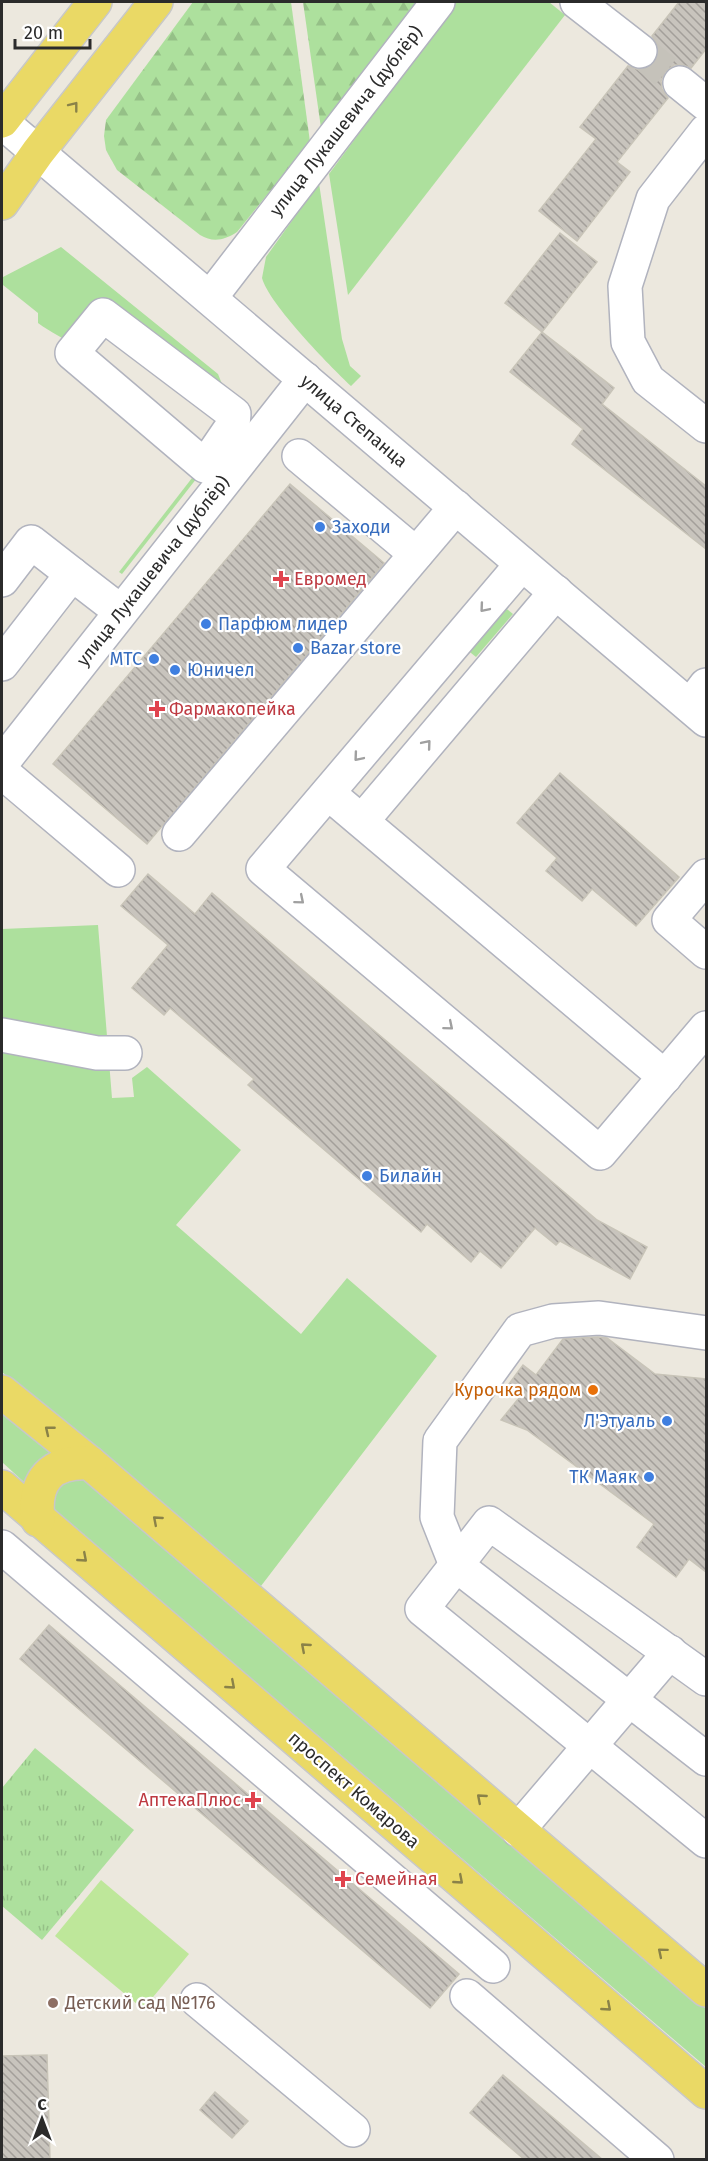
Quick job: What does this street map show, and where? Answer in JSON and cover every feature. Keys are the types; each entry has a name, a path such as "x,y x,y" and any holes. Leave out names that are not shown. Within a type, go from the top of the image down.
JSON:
{"main road":[{"path":"2,122 94,2"},
{"path":"2,203 38,152 156,2"},
{"path":"2,1392 90,1463 518,1830 705,1986"},
{"path":"38,1520 36,1501 41,1483 54,1469 71,1462 90,1463"},
{"name":"проспект Комарова","path":"2,1486 38,1520 706,2092"}],"street":[{"name":"улица Лукашевича (дублёр)","path":"210,298 438,2"},
{"path":"577,2 640,51"},
{"path":"680,83 706,104"},
{"name":"улица Степанца","path":"2,122 522,564 701,704"},
{"path":"706,131 653,199 626,286 628,342 648,380 706,426"},
{"path":"103,315 234,414 233,425 223,444 205,466 72,353 103,315"},
{"name":"улица Лукашевича (дублёр)","path":"2,763 305,379"},
{"path":"299,456 416,554"},
{"path":"179,834 456,507"},
{"path":"2,580 31,542 120,611"},
{"path":"522,564 263,868 600,1153 706,1028"},
{"path":"2,664 72,574"},
{"path":"362,821 556,592"},
{"path":"2,772 118,870"},
{"path":"328,793 665,1077"},
{"path":"706,876 669,920 706,952"},
{"path":"2,1035 97,1053 125,1053"},
{"path":"706,1333 599,1318 553,1321 520,1330 440,1441 437,1517 456,1565 706,1759"},
{"path":"706,1678 489,1523 422,1608 706,1840"},
{"path":"2,1547 493,1966"},
{"path":"518,1830 670,1652"},
{"path":"467,1996 657,2160"},
{"path":"197,2000 353,2130"}],"green space":[{"path":"193,2 291,2 310,142 237,232 219,240 200,235 117,170 106,150 104,136 106,120"},
{"path":"303,2 418,2 321,128"},
{"path":"456,2 549,2 565,15 348,295 329,174"},
{"path":"319,183 342,339 350,366 361,376 351,386 315,350 288,318 276,303 262,278 266,257"},
{"path":"61,247 218,374 228,399 104,315 76,348 38,323 38,313 3,285 3,277"},
{"path":"225,442 122,574 119,572 206,460"},
{"path":"503,606 513,614 476,657 466,649"},
{"path":"98,925 112,1098 134,1097 132,1078 147,1067 241,1150 176,1225 301,1334 347,1278 437,1356 261,1586 2,1372 2,929"},
{"path":"2,1411 90,1481 706,2009 706,2067 61,1516 2,1462"},
{"path":"35,1748 134,1830 42,1940 2,1906 2,1788"},
{"path":"101,1880 189,1954 143,2009 55,1936"}],"building":[{"path":"679,2 706,2 706,49 691,68 674,65 665,72 661,81 662,89 668,98 617,162 630,172 577,241 539,211 596,139 580,127 628,66 646,69 655,62 659,53 658,45 652,36"},
{"path":"560,233 597,262 542,332 505,303"},
{"path":"542,332 614,388 602,404 706,486 706,549 572,444 583,429 510,372"},
{"path":"290,484 384,563 147,844 53,764"},
{"path":"560,773 679,877 636,926 592,889 582,901 546,871 557,858 517,823"},
{"path":"148,874 195,914 212,893 597,1220 647,1247 630,1279 560,1241 556,1245 535,1228 501,1268 480,1251 471,1262 427,1224 421,1232 248,1085 254,1079 170,1008 164,1015 132,988 168,945 121,906"},
{"name":"ТК Маяк","path":"607,1338 655,1374 706,1379 706,1572 689,1559 676,1577 637,1547 654,1524 527,1430 501,1420 519,1398 506,1388 523,1365 536,1375 563,1339"},
{"path":"49,1625 459,1974 430,2008 20,1659"},
{"path":"47,2055 50,2160 2,2160 2,2056"},
{"path":"503,2075 603,2160 525,2160 470,2113"},
{"path":"215,2092 248,2121 232,2138 200,2110"}],"tunnel":[{"path":"640,51 680,83"}],"place":[{"name":"Заходи","path":"320,527"},
{"name":"Евромед","path":"281,579"},
{"name":"Парфюм лидер","path":"206,624"},
{"name":"Bazar store","path":"298,648"},
{"name":"МТС","path":"154,659"},
{"name":"Юничел","path":"175,670"},
{"name":"Фармакопейка","path":"157,709"},
{"name":"Билайн","path":"367,1176"},
{"name":"Курочка рядом","path":"593,1390"},
{"name":"Л'Этуаль","path":"667,1421"},
{"name":"ТК Маяк","path":"649,1477"},
{"name":"АптекаПлюс","path":"253,1800"},
{"name":"Семейная","path":"343,1879"},
{"name":"Детский сад №176","path":"53,2003"}]}
